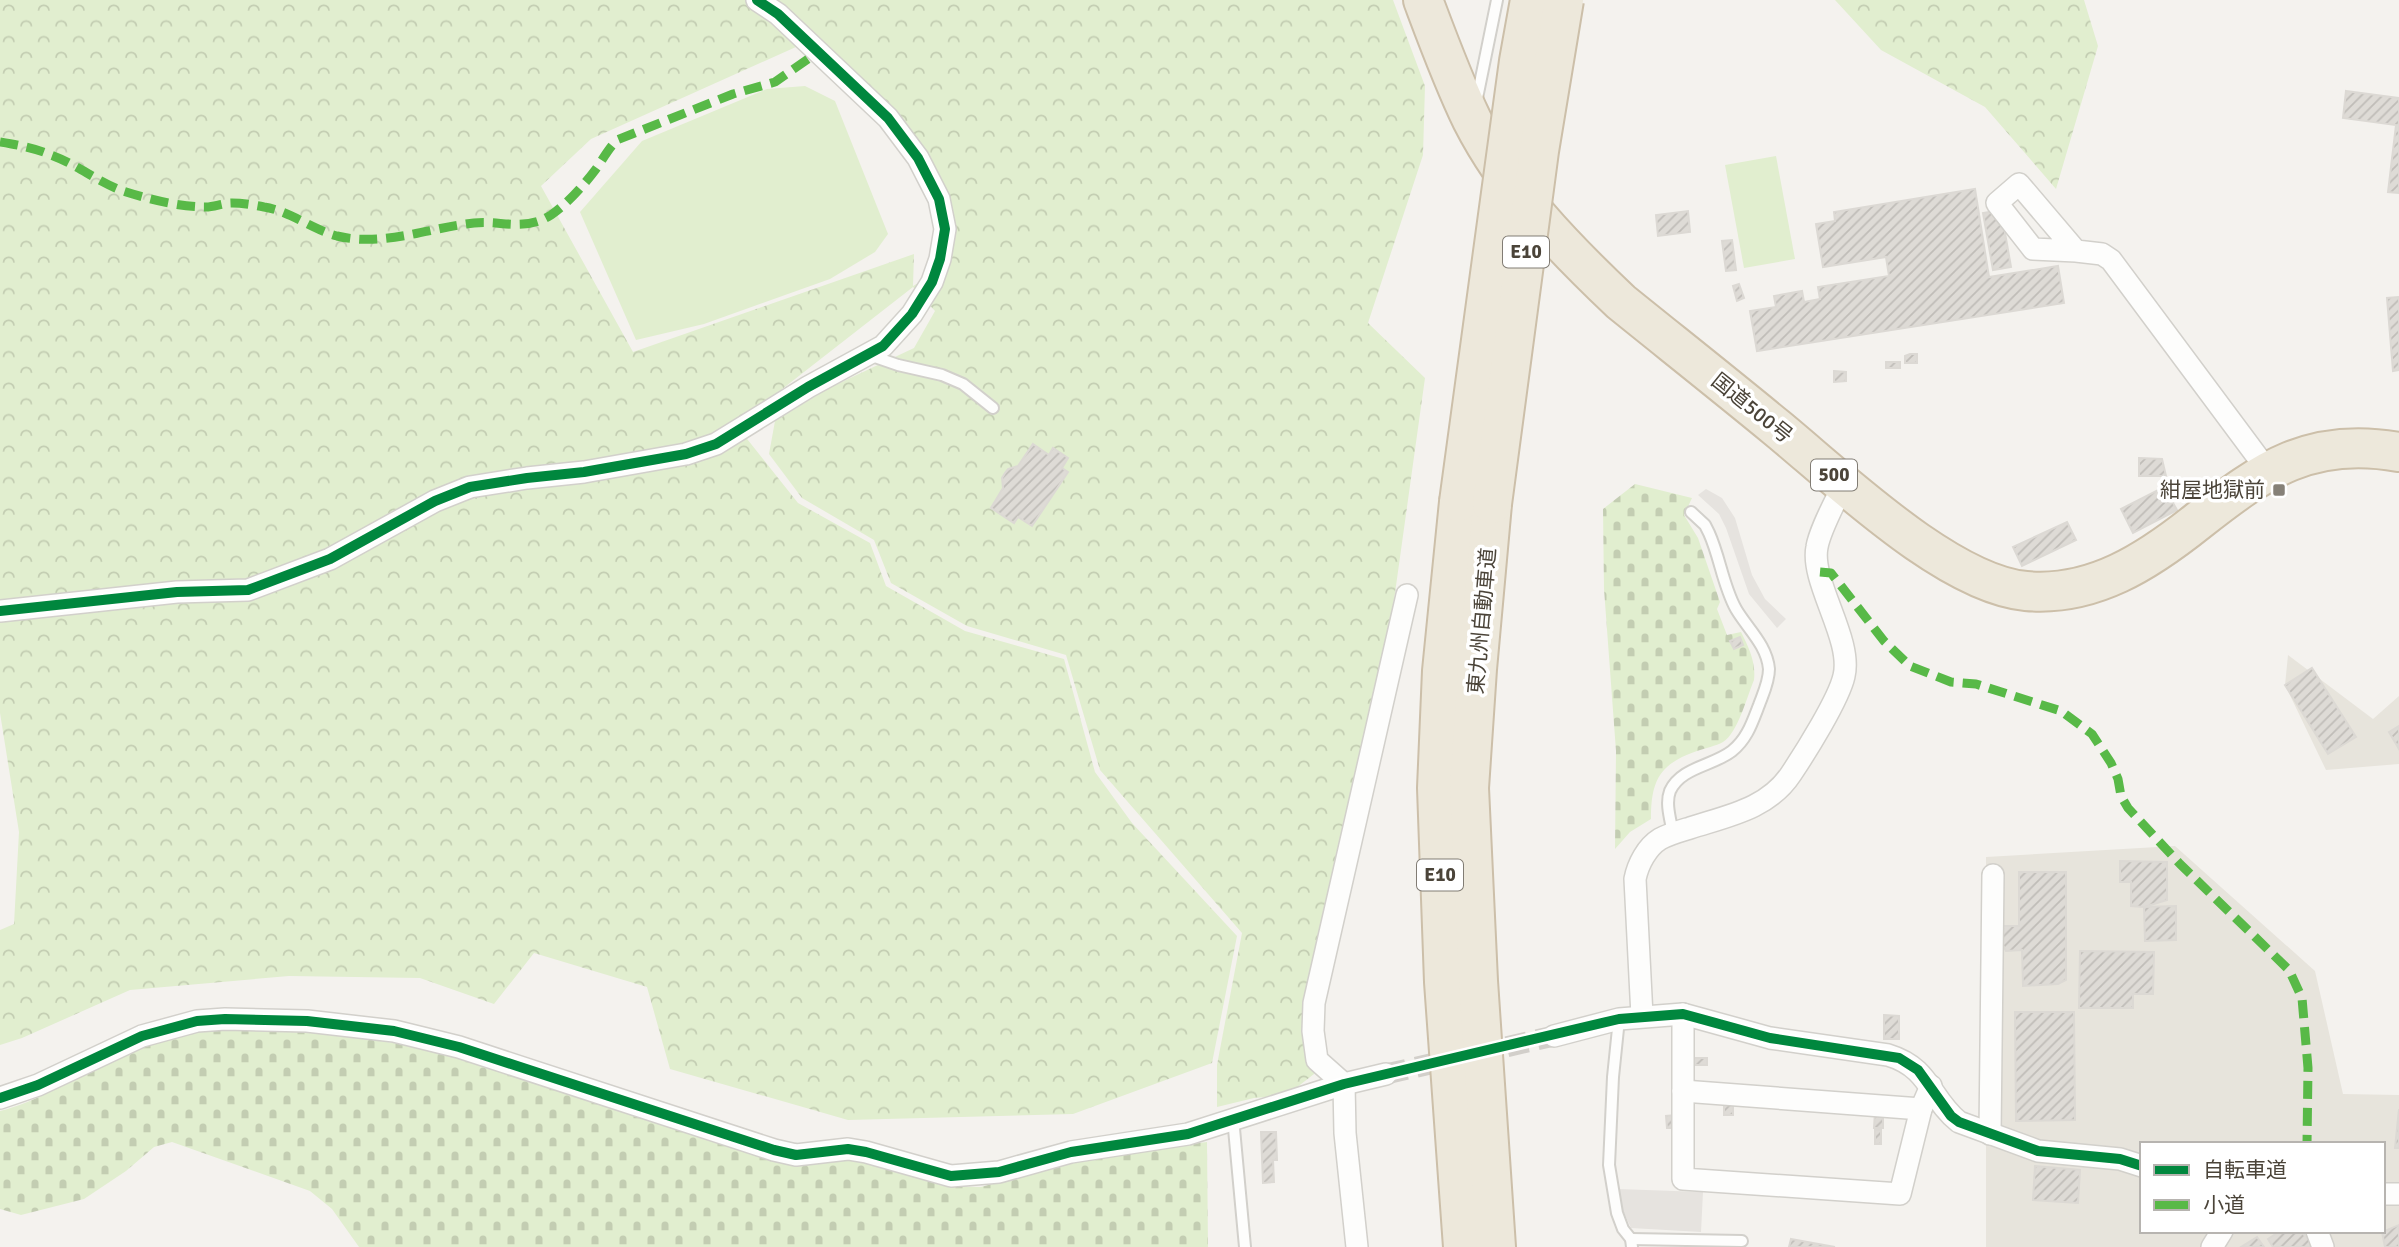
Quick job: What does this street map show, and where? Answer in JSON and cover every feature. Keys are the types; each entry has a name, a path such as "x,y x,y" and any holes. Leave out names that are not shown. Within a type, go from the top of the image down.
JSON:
{"highway":[{"name":"国道500号","path":"1423,0 1472,119 1493,157 1518,193 1586,269 1621,302 1844,483 1916,540 1968,572 2007,588 2053,592 2099,583 2130,568 2161,548 2238,489 2268,471 2307,454 2342,448 2399,452"},
{"name":"東九州自動車道","path":"1496,1247 1479,994 1469,788 1476,503 1519,61 1530,0"},
{"name":"東九州自動車道","path":"1463,1247 1444,982 1437,788 1442,671 1476,503 1564,0"}],"street":[{"path":"0,611 177,592 248,590 330,559 435,501 470,487 584,472 686,454 716,444 807,387 883,346 912,314 932,282 940,259 945,229 939,199 918,158 888,118 778,14 757,0"},
{"path":"2076,251 2102,254 2120,270 2268,471"},
{"path":"1642,1016 1635,878 1640,862 1661,838 1758,805 1773,795 1791,774 1844,677 1844,657 1816,548 1844,483"},
{"path":"1357,1247 1345,1133 1344,1084 1317,1060 1313,1031 1314,1003 1407,595"},
{"path":"1990,1133 1993,875"},
{"path":"1683,1014 1683,1179 1900,1194 1921,1109 1931,1086"},
{"path":"1554,1036 1619,1019 1683,1014 1770,1038 1899,1058 1919,1070 1951,1116 1959,1122 2038,1151 2120,1159 2140,1165"},
{"path":"0,1098 38,1085 142,1036 197,1021 225,1018 307,1021 422,1037 518,1065 774,1150 796,1155 848,1149 951,1175 999,1172 1071,1152 1188,1133 1344,1084 1386,1074"},
{"path":"1683,1091 1921,1109"}],"lane":[{"path":"1472,119 1497,0"},
{"path":"869,355 942,375 963,384 993,408"},
{"path":"1673,834 1668,806 1670,792 1689,772 1721,758 1742,741 1748,733 1766,687 1769,670 1757,639 1732,601 1709,533 1705,525 1690,512"},
{"path":"1619,1019 1609,1165 1617,1213 1623,1229 1631,1243 1742,1241"},
{"path":"1233,1118 1245,1247"}],"shaded area":[{"path":"1706,489 1722,498 1735,518 1752,575 1765,599 1786,619 1777,628 1749,594 1719,514 1698,495"},
{"path":"2288,655 2373,719 2399,696 2399,764 2326,770 2285,685"},
{"path":"2175,846 2315,971 2343,1094 2399,1095 2399,1247 1986,1247 1986,857"},
{"path":"1617,1189 1703,1192 1701,1232 1631,1228 1618,1200"}],"green space":[{"path":"0,0 1393,0 1425,86 1423,155 1368,323 1425,378 1395,593 1325,989 1322,1031 1314,1074 1296,1088 1278,1096 1254,1098 1217,1107 1217,1065 1242,933 1100,770 1066,655 967,626 891,583 874,540 802,498 769,454 775,421 829,388 914,348 935,311 913,287 736,425 798,503 870,543 886,586 965,631 1064,659 1095,772 1132,823 1237,936 1212,1063 1073,1114 848,1120 670,1069 647,987 534,953 494,1004 420,978 289,976 130,990 22,1038 0,1045 0,930 14,924 19,832 0,713","holes":["816,38 942,194 946,267 913,286 914,254 633,352 541,186 591,139"]},
{"path":"1835,0 2084,0 2098,46 2056,189 1985,107 1881,50"},
{"path":"805,86 835,101 888,234 875,252 830,279 704,324 636,340 580,212 642,141 767,89"},
{"path":"1776,156 1795,259 1744,268 1725,165"},
{"path":"1635,484 1692,498 1684,515 1698,538 1720,602 1717,609 1727,635 1741,632 1749,649 1754,680 1733,731 1720,743 1684,756 1666,768 1653,794 1651,819 1630,832 1615,849 1616,751 1604,589 1603,509"},
{"path":"214,1028 304,1030 400,1044 443,1054 771,1158 853,1160 878,1164 943,1186 981,1187 1085,1158 1207,1142 1208,1247 359,1247 332,1209 310,1191 172,1142 154,1147 126,1171 84,1199 21,1215 0,1209 0,1111 40,1097 130,1053 171,1038"}],"building":[{"path":"2346,91 2399,98 2399,193 2388,192 2396,125 2343,118"},
{"path":"1975,189 1989,277 2058,266 2064,303 1757,351 1750,311 1776,307 1774,296 1802,291 1804,302 1820,299 1818,287 1889,276 1886,257 1823,267 1816,224 1835,221 1834,212"},
{"path":"2001,210 2011,267 1993,270 1983,213"},
{"path":"1688,211 1690,232 1658,236 1656,215"},
{"path":"1732,240 1736,270 1726,271 1722,241"},
{"path":"1739,284 1744,298 1737,301 1733,286"},
{"path":"2399,297 2399,370 2393,371 2387,298"},
{"path":"1917,354 1917,363 1905,363 1905,356"},
{"path":"1886,362 1900,362 1900,368 1886,368"},
{"path":"1834,371 1846,372 1846,381 1834,382"},
{"path":"1033,444 1049,455 1053,448 1068,458 1062,468 1068,472 1032,526 1018,517 1014,523 991,508 1003,488 1002,478 1005,473 1018,466"},
{"path":"2139,458 2162,459 2166,476 2139,476"},
{"path":"2164,487 2177,510 2133,533 2121,509"},
{"path":"2067,522 2076,540 2022,566 2013,547"},
{"path":"1740,637 1743,645 1734,649 1730,641"},
{"path":"2312,668 2356,737 2328,754 2285,685"},
{"path":"2399,726 2399,749 2389,732"},
{"path":"2120,861 2167,862 2167,900 2144,907 2131,906 2131,882 2120,882"},
{"path":"2019,872 2066,872 2066,980 2058,984 2023,986 2022,950 2006,951 1993,926 2019,926"},
{"path":"2176,906 2176,940 2145,941 2144,907"},
{"path":"2080,951 2154,952 2153,994 2133,994 2133,1008 2079,1008"},
{"path":"2015,1012 2074,1012 2075,1120 2016,1121"},
{"path":"1884,1015 1899,1016 1899,1039 1884,1039"},
{"path":"1692,1058 1707,1058 1707,1065 1692,1065"},
{"path":"1724,1102 1733,1102 1733,1115 1724,1115"},
{"path":"2399,1109 2399,1148 2395,1148"},
{"path":"1875,1112 1883,1112 1883,1128 1874,1128"},
{"path":"1676,1115 1676,1128 1667,1128 1666,1116"},
{"path":"1875,1130 1881,1130 1881,1144 1875,1144"},
{"path":"1261,1132 1276,1132 1277,1160 1273,1160 1274,1182 1263,1183"},
{"path":"2035,1166 2080,1170 2078,1203 2033,1200"},
{"path":"2399,1225 2399,1247 2385,1247 2382,1233"},
{"path":"2277,1233 2302,1233 2314,1244 2309,1247 2273,1247 2268,1239"},
{"path":"2257,1237 2264,1247 2241,1247"},
{"path":"1791,1239 1835,1247 1789,1247"}],"tunnel":[{"path":"1386,1074 1554,1036"}],"marked path":[{"path":"0,142 45,153 114,187 143,197 196,207 232,203 264,207 283,212 327,233 354,239 388,238 484,222 532,223 551,215 575,194 617,140 733,94 775,82 818,52"},
{"path":"1820,572 1831,573 1884,641 1910,666 1951,682 1976,684 2061,711 2092,734 2111,763 2121,796 2128,808 2180,864 2289,970 2302,998 2308,1068 2307,1142"}],"cycle path":[{"path":"0,611 177,592 248,590 330,559 435,501 470,487 584,472 686,454 716,444 808,387 883,346 912,314 932,282 940,259 945,229 939,199 918,158 888,118 778,14 757,0"},
{"path":"0,1098 38,1085 142,1036 197,1021 307,1021 394,1031 459,1047 774,1150 796,1155 848,1149 951,1176 999,1172 1071,1152 1188,1134 1344,1084 1619,1019 1683,1014 1770,1038 1899,1058 1918,1070 1951,1116 1959,1122 2038,1151 2120,1159 2140,1165"}],"place":[{"name":"紺屋地獄前","path":"2279,490"}]}
